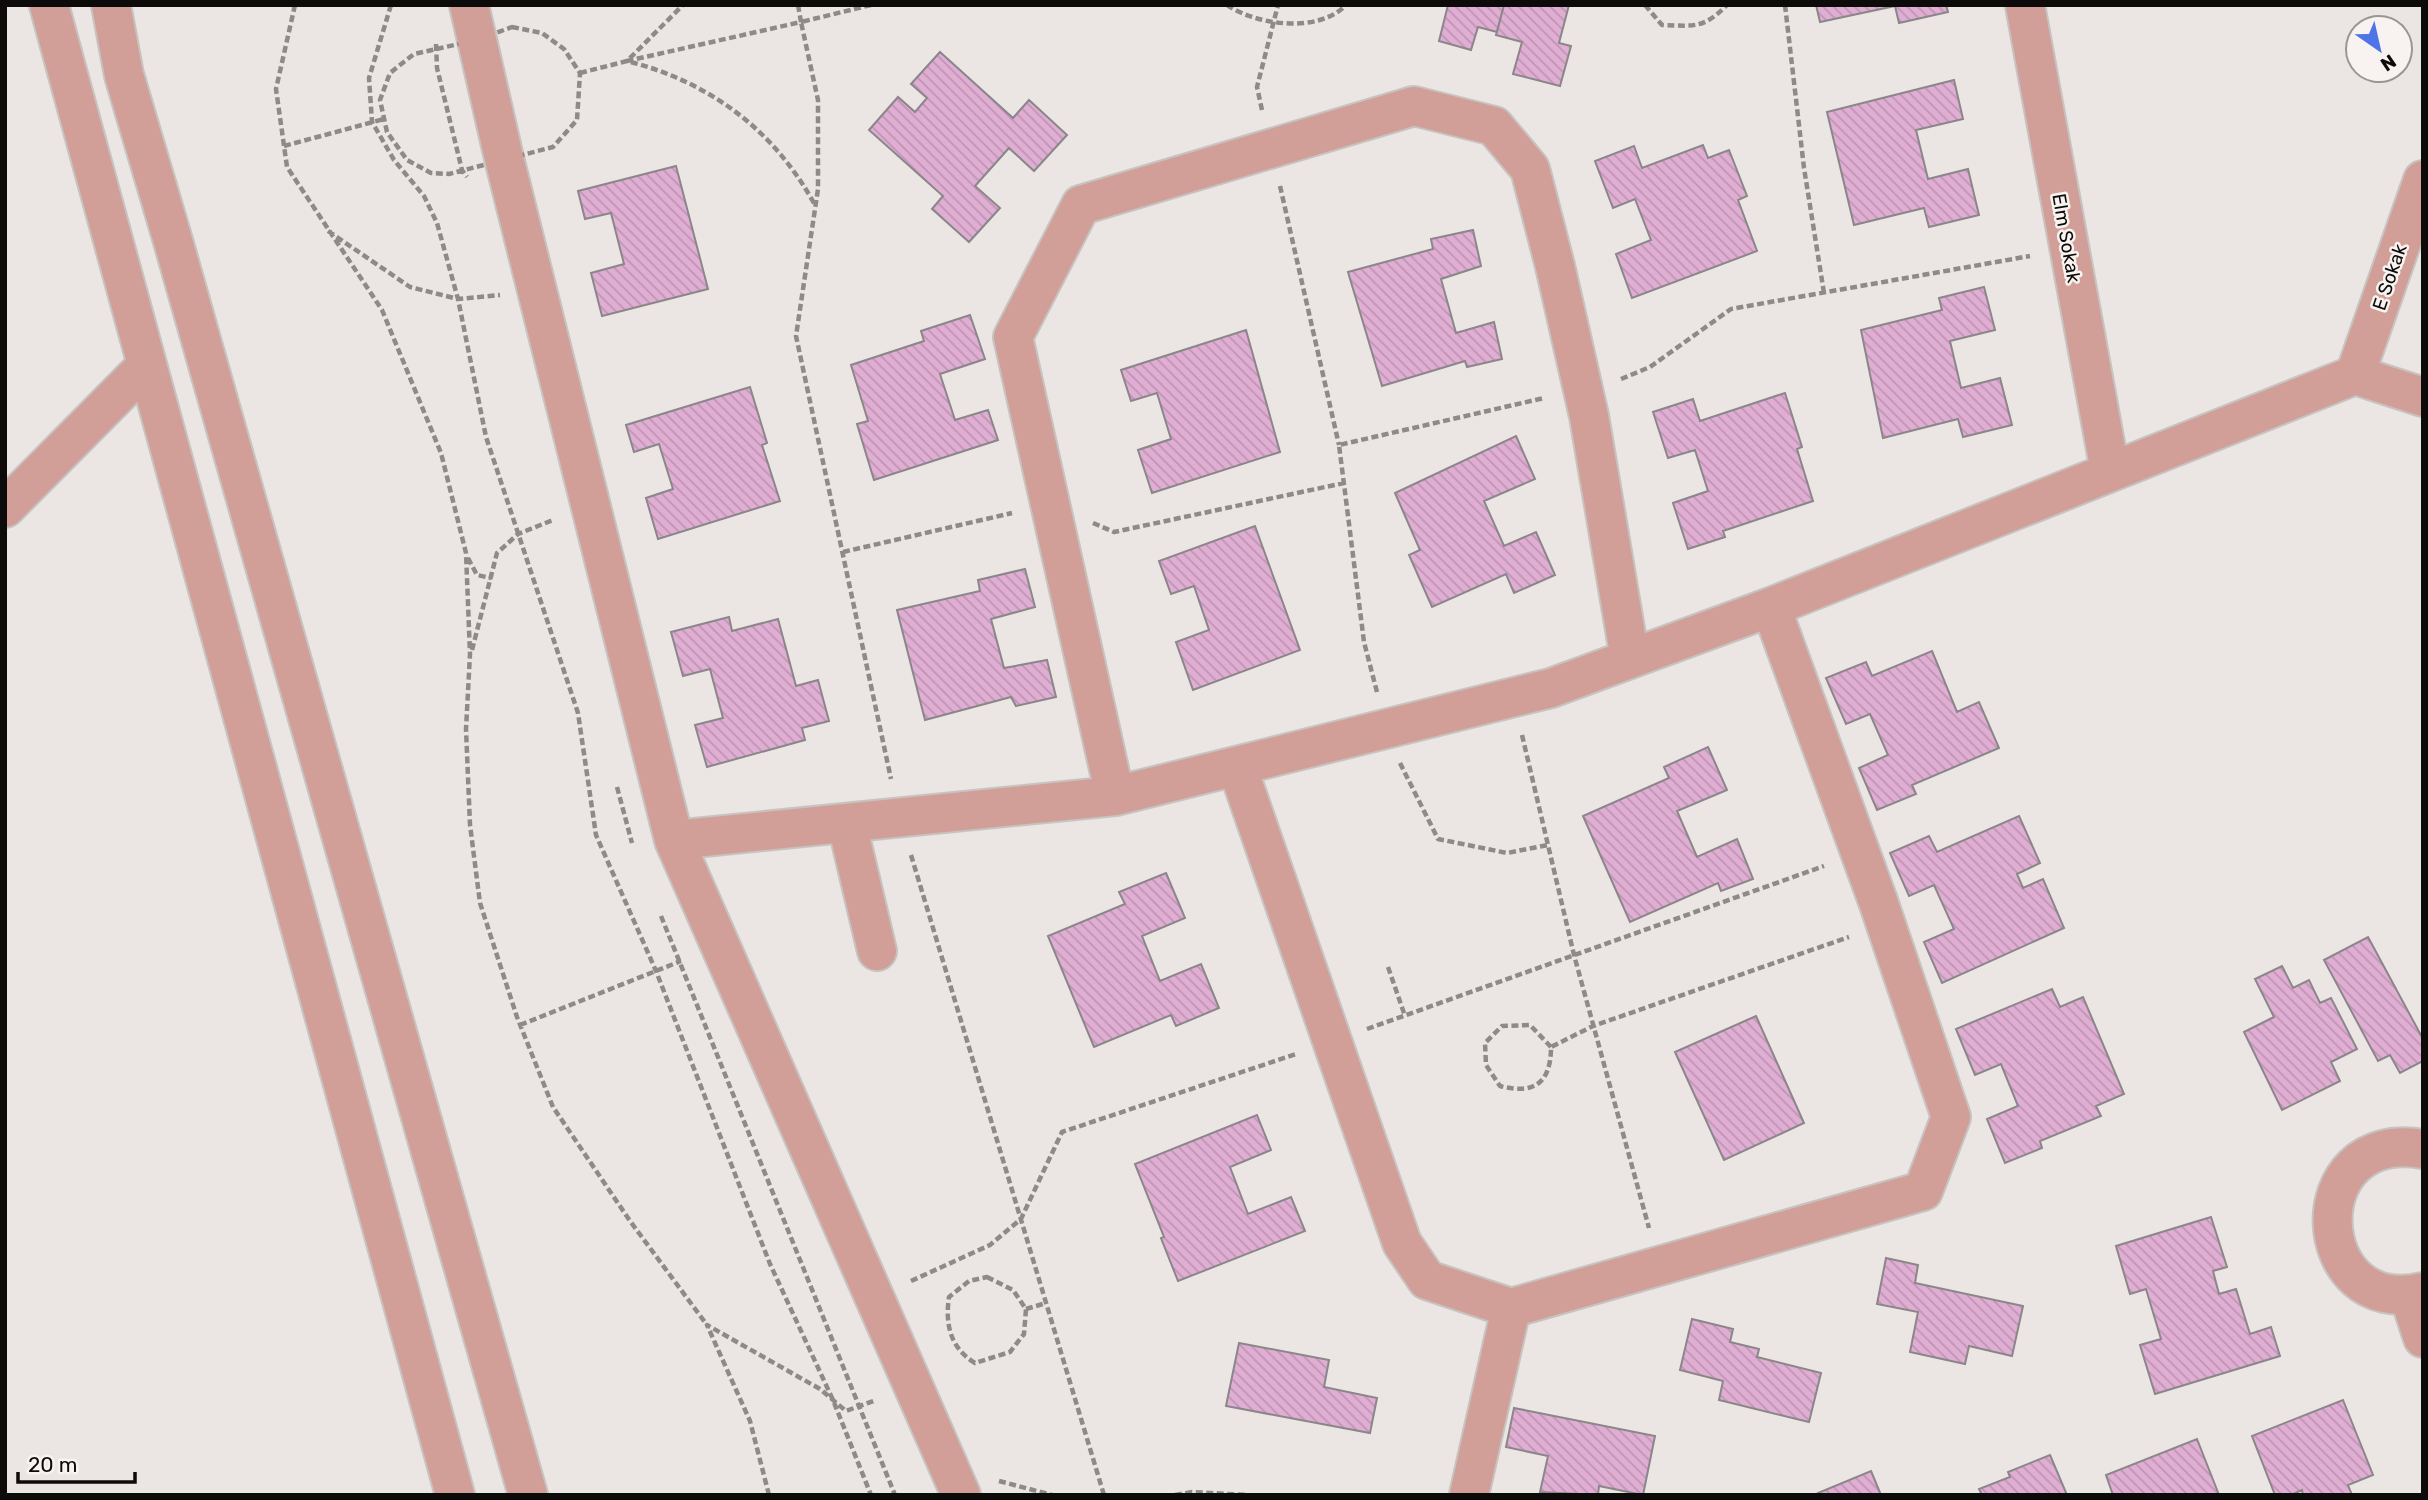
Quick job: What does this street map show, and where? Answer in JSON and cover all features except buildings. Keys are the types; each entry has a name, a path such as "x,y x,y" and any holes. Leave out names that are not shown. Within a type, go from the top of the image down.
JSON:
{"street":[{"path":"49,5 455,1495"},
{"path":"111,5 124,75 528,1495"},
{"path":"469,5 504,158 674,839 961,1495"},
{"name":"Elm Sokak","path":"2025,5 2110,471"},
{"path":"1115,796 1013,337 1081,205 1414,107 1494,125 1530,169 1589,415 1630,659"},
{"name":"E Sokak","path":"2355,374 2423,180"},
{"path":"5,508 147,365"},
{"path":"674,839 1115,796 1514,698 1552,688 1771,607 2355,374 2423,397"},
{"path":"1237,766 1402,1243 1427,1280 1511,1308 1923,1191 1951,1117 1886,925 1771,607"},
{"path":"847,824 877,951"},
{"path":"2423,1149 2406,1146 2378,1151 2356,1164 2338,1188 2330,1212 2335,1247 2348,1270 2368,1286 2393,1295 2416,1294 2423,1338"},
{"path":"1469,1495 1511,1308"}],"path":[{"path":"295,5 276,89 287,167 326,230 382,310 441,453 466,553 470,654 466,729 470,825 480,902 520,1025 553,1107 630,1222 707,1325 750,1420 769,1495"},
{"path":"391,5 369,78 372,122 432,214 458,299 486,437 578,713 596,835 656,971 770,1264 833,1400 871,1495"},
{"path":"627,61 682,5"},
{"path":"798,5 818,100 816,206 796,336 900,819 1104,1495"},
{"path":"580,73 871,5"},
{"path":"1227,5 1257,20 1305,24 1346,5"},
{"path":"1278,5 1257,87 1339,445"},
{"path":"1645,5 1662,25 1689,26 1709,23 1727,5"},
{"path":"1785,5 1804,169 1824,293"},
{"path":"627,61 659,69 708,92 745,116 779,150 816,206"},
{"path":"284,146 384,119"},
{"path":"326,230 410,287 458,299 508,294"},
{"path":"470,654 497,553 518,534 558,518"},
{"path":"466,553 477,575 491,578"},
{"path":"1514,698 1593,1026 1660,1266"},
{"path":"1551,1047 1593,1026 1886,925"},
{"path":"520,1025 720,946"},
{"path":"1388,967 1405,1016"},
{"path":"1530,1025 1551,1047 1551,1067 1540,1083 1519,1091 1500,1086 1486,1065 1485,1043 1502,1026 1530,1025"},
{"path":"987,1277 1013,1290 1026,1309 1024,1334 1010,1352 987,1361 975,1363 965,1357 948,1333 949,1297 969,1282 987,1277"},
{"path":"1026,1309 1046,1303"},
{"path":"707,1325 820,1389 846,1411 914,1388"},
{"path":"1175,1495 1192,1492 1248,1495"}]}
